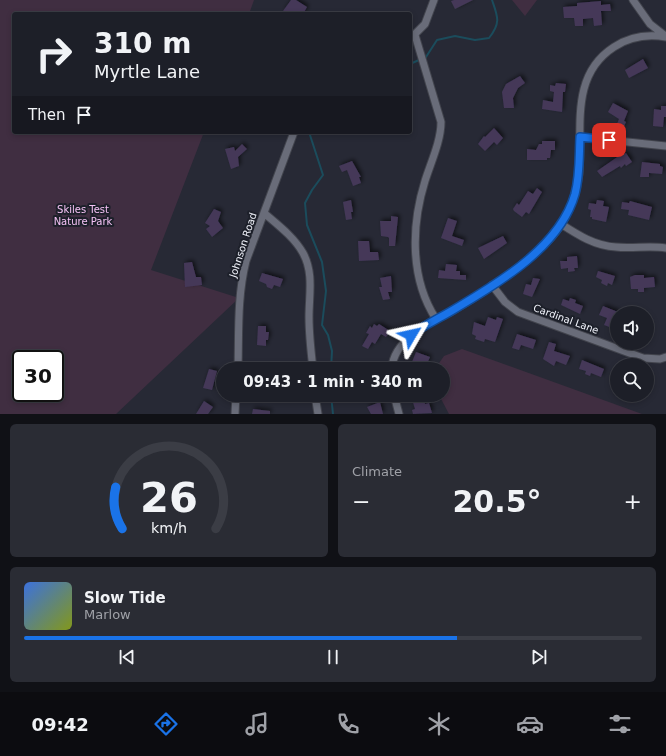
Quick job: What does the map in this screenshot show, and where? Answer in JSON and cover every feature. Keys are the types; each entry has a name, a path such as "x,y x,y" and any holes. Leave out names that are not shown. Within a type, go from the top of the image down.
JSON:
{"street":[{"path":"434,0 427,19 413,37 441,122 439,135 420,200 416,237 416,262 420,288 436,319"},
{"path":"633,0 650,24 666,36"},
{"path":"394,362 396,354 407,339 422,327 492,285 538,251 561,224 571,206 577,184 583,90 589,74 598,60 610,49 628,40 646,36 666,36"},
{"name":"Johnson Road","path":"238,362 241,285 246,261 293,134"},
{"path":"580,137 666,146"},
{"path":"264,213 292,239 302,252 307,263 310,280 309,316 312,362"},
{"path":"561,224 580,236 614,247 666,248"},
{"name":"Cardinal Lane","path":"492,285 505,302 518,312 643,358 660,359 666,357"},
{"path":"235,414 236,402"},
{"path":"316,402 318,414"},
{"path":"396,402 399,414"}],"green space":[{"name":"Skiles Test Nature Park","path":"0,0 254,0 250,12 12,12 12,134 203,134 151,270 239,298 116,414 0,414"},
{"path":"512,0 537,0 525,16"},
{"path":"462,349 642,414 449,414 443,402 450,402 450,362 440,362 444,356"}],"building":[{"path":"291,0 296,0 307,7 304,12 283,11"},
{"path":"473,0 455,9 451,1"},
{"path":"601,1 601,5 610,4 611,11 601,11 602,25 594,26 593,18 583,19 583,26 575,26 574,18 564,18 563,7 577,6 577,3"},
{"path":"643,59 648,68 629,78 625,70"},
{"path":"520,76 525,83 518,88 513,98 514,108 504,108 502,92 506,84"},
{"path":"556,83 566,84 565,92 563,92 562,112 542,109 543,100 553,102 554,92 550,91 550,85 555,86"},
{"path":"613,103 628,111 623,128 617,124 619,119 608,112"},
{"path":"661,106 666,106 666,117 664,117 663,127 653,126 654,109 661,110"},
{"path":"494,128 503,138 497,145 494,142 485,151 478,144 484,136 485,137"},
{"path":"542,141 555,141 555,150 551,150 550,158 547,158 547,160 527,160 527,149 536,150 539,144 542,144"},
{"path":"242,144 247,149 238,157 239,166 231,169 225,149 234,147 235,151"},
{"path":"623,153 626,153 632,162 626,166 625,164 621,168 620,166 602,177 597,171"},
{"path":"352,161 361,177 359,177 361,183 353,186 347,170 342,172 339,166"},
{"path":"642,162 660,164 660,166 663,167 662,174 649,173 649,177 640,177"},
{"path":"537,188 542,192 529,214 526,212 522,217 513,209 517,203 519,205 528,191 533,194"},
{"path":"351,200 353,212 351,212 352,219 346,220 343,202"},
{"path":"597,200 604,201 603,206 609,207 606,222 592,219 592,217 590,217 591,210 588,209 589,203 596,204"},
{"path":"630,201 652,207 649,220 628,215 629,210 621,209 622,202 629,203"},
{"path":"214,209 221,212 218,221 223,228 212,237 206,229 210,226 205,223"},
{"path":"391,216 398,217 395,246 389,246 389,238 381,236 380,221 391,221"},
{"path":"448,218 457,221 452,236 464,240 462,246 441,238"},
{"path":"503,236 507,243 484,259 478,248"},
{"path":"358,241 369,241 370,252 378,252 379,260 359,261"},
{"path":"577,256 578,268 574,268 575,271 568,272 568,268 561,269 560,261 567,261 567,257"},
{"path":"192,262 196,277 201,277 202,285 185,287 184,263"},
{"path":"446,264 457,265 456,271 460,271 460,275 466,275 466,280 438,278 439,270 445,271"},
{"path":"598,271 615,276 612,285 608,283 607,286 601,283 602,280 596,277"},
{"path":"262,273 283,279 280,287 274,285 272,289 259,281"},
{"path":"635,275 644,275 644,278 654,277 655,287 644,288 644,292 638,292 638,289 631,289 630,277"},
{"path":"391,276 392,292 388,292 390,299 383,300 379,287 382,287 380,278"},
{"path":"533,278 540,279 532,297 523,294 526,284 531,285"},
{"path":"570,298 576,300 575,303 583,306 580,314 561,305 563,299 569,301"},
{"path":"603,306 610,309 610,327 604,325 607,318 599,315"},
{"path":"488,317 496,320 497,317 503,319 495,342 485,339 484,342 475,339 476,336 472,334 474,322 485,326"},
{"path":"374,324 377,326 379,324 390,331 386,337 381,334 375,344 372,342 368,349 362,346 369,334 366,333 370,326 372,328"},
{"path":"258,326 266,326 266,332 269,332 268,340 266,340 266,346 257,345"},
{"path":"517,334 536,340 533,349 521,345 519,350 512,348"},
{"path":"549,342 556,344 554,351 570,356 566,365 556,361 554,366 543,359"},
{"path":"416,352 430,357 428,362 412,362"},
{"path":"582,360 604,369 601,377 591,373 590,376 585,374 586,371 579,369"},
{"path":"209,369 216,371 212,390 203,388"},
{"path":"204,401 213,407 208,414 196,414"},
{"path":"380,402 383,414 371,414 367,407"},
{"path":"413,402 424,402 425,404 429,403 432,413 413,414 412,410 415,409"},
{"path":"253,409 270,411 270,414 252,414"}],"waterway":[{"path":"426,57 437,40 455,36 475,40 489,38 497,24 496,11 492,0"},
{"path":"412,63 419,60"},
{"path":"310,134 323,175 305,203 307,225 322,262 326,291 322,325 328,335 332,351 331,362"},
{"path":"332,402 333,414"}],"route":[{"path":"411,335 430,322 478,295 543,247 561,224 573,201 579,173 580,137 609,140"}]}
